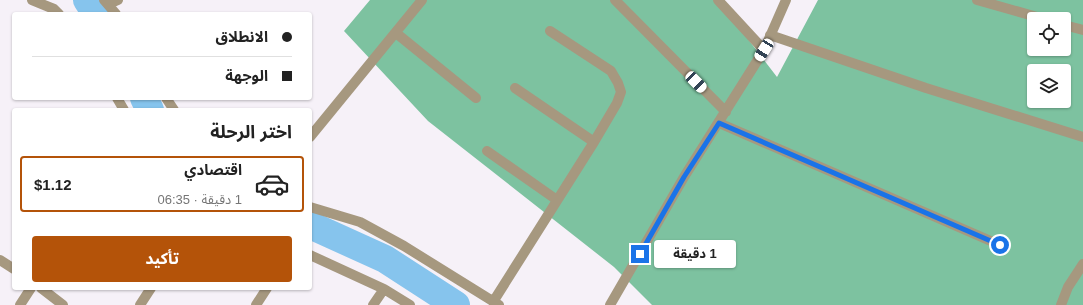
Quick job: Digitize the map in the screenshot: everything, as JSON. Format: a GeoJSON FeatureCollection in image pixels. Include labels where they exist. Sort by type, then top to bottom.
{"type":"FeatureCollection","features":[{"type":"Feature","properties":{"kind":"street"},"geometry":{"type":"LineString","coordinates":[[32,0],[54,9],[57,12]]}},
{"type":"Feature","properties":{"kind":"street"},"geometry":{"type":"LineString","coordinates":[[114,12],[107,2],[118,0]]}},
{"type":"Feature","properties":{"kind":"street"},"geometry":{"type":"LineString","coordinates":[[312,135],[422,0]]}},
{"type":"Feature","properties":{"kind":"street"},"geometry":{"type":"LineString","coordinates":[[615,0],[726,112]]}},
{"type":"Feature","properties":{"kind":"street"},"geometry":{"type":"LineString","coordinates":[[718,0],[764,50]]}},
{"type":"Feature","properties":{"kind":"street"},"geometry":{"type":"LineString","coordinates":[[610,305],[684,177],[764,50],[786,0]]}},
{"type":"Feature","properties":{"kind":"street"},"geometry":{"type":"LineString","coordinates":[[977,0],[1027,14]]}},
{"type":"Feature","properties":{"kind":"street"},"geometry":{"type":"LineString","coordinates":[[1071,27],[1083,30]]}},
{"type":"Feature","properties":{"kind":"street"},"geometry":{"type":"LineString","coordinates":[[312,208],[360,222],[404,246],[496,303],[557,200],[594,142],[617,103],[621,92],[611,71],[550,31]]}},
{"type":"Feature","properties":{"kind":"street"},"geometry":{"type":"LineString","coordinates":[[396,33],[476,98]]}},
{"type":"Feature","properties":{"kind":"street"},"geometry":{"type":"LineString","coordinates":[[770,35],[926,88],[1083,137]]}},
{"type":"Feature","properties":{"kind":"street"},"geometry":{"type":"LineString","coordinates":[[515,88],[594,142]]}},
{"type":"Feature","properties":{"kind":"street"},"geometry":{"type":"LineString","coordinates":[[719,123],[1000,245]]}},
{"type":"Feature","properties":{"kind":"street"},"geometry":{"type":"LineString","coordinates":[[487,151],[557,200]]}},
{"type":"Feature","properties":{"kind":"street"},"geometry":{"type":"LineString","coordinates":[[312,256],[384,289],[410,305]]}},
{"type":"Feature","properties":{"kind":"street"},"geometry":{"type":"LineString","coordinates":[[0,260],[12,268]]}},
{"type":"Feature","properties":{"kind":"street"},"geometry":{"type":"LineString","coordinates":[[1062,305],[1068,287],[1083,264]]}},
{"type":"Feature","properties":{"kind":"street"},"geometry":{"type":"LineString","coordinates":[[373,305],[384,289]]}},
{"type":"Feature","properties":{"kind":"street"},"geometry":{"type":"LineString","coordinates":[[20,305],[30,290]]}},
{"type":"Feature","properties":{"kind":"street"},"geometry":{"type":"LineString","coordinates":[[43,290],[63,305]]}},
{"type":"Feature","properties":{"kind":"street"},"geometry":{"type":"LineString","coordinates":[[140,305],[150,290]]}},
{"type":"Feature","properties":{"kind":"street"},"geometry":{"type":"LineString","coordinates":[[256,305],[266,290]]}},
{"type":"Feature","properties":{"kind":"green space"},"geometry":{"type":"Polygon","coordinates":[[[370,0],[718,0],[777,77],[818,0],[1083,0],[1083,305],[652,305],[614,267],[428,121],[344,31],[370,0]]]}},
{"type":"Feature","properties":{"kind":"waterway"},"geometry":{"type":"LineString","coordinates":[[87,0],[95,12]]}},
{"type":"Feature","properties":{"kind":"waterway"},"geometry":{"type":"LineString","coordinates":[[145,100],[149,108]]}},
{"type":"Feature","properties":{"kind":"waterway"},"geometry":{"type":"LineString","coordinates":[[312,226],[385,259],[456,305]]}},
{"type":"Feature","properties":{"kind":"route"},"geometry":{"type":"LineString","coordinates":[[640,254],[684,177],[719,123],[904,202],[1000,245]]}}]}
